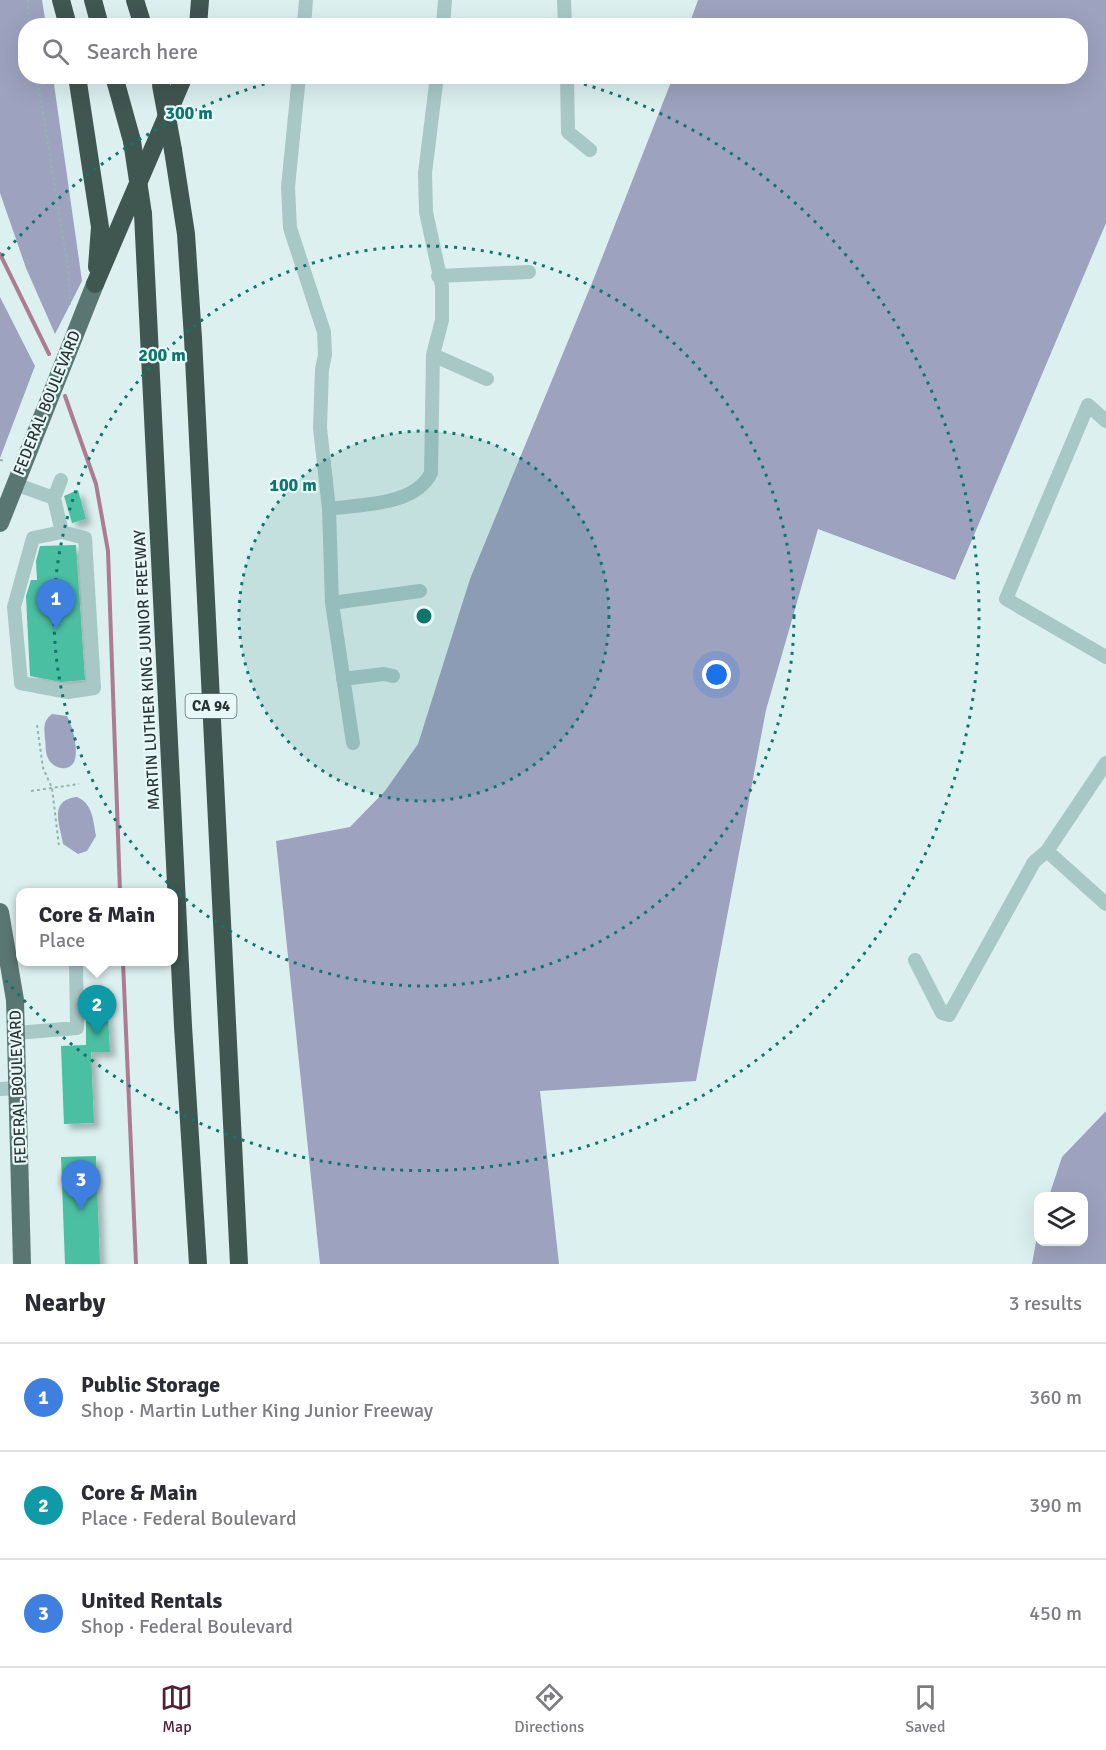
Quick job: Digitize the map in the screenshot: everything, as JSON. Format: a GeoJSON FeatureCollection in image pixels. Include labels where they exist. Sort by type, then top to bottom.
{"type":"FeatureCollection","features":[{"type":"Feature","properties":{"kind":"highway"},"geometry":{"type":"LineString","coordinates":[[61,0],[66,18]]}},
{"type":"Feature","properties":{"kind":"highway"},"geometry":{"type":"LineString","coordinates":[[93,0],[98,18]]}},
{"type":"Feature","properties":{"kind":"highway"},"geometry":{"type":"LineString","coordinates":[[135,0],[141,18]]}},
{"type":"Feature","properties":{"kind":"highway"},"geometry":{"type":"LineString","coordinates":[[199,18],[200,0]]}},
{"type":"Feature","properties":{"kind":"highway"},"geometry":{"type":"LineString","coordinates":[[78,84],[100,227],[95,284]]}},
{"type":"Feature","properties":{"kind":"highway","name":"MARTIN LUTHER KING JUNIOR FREEWAY"},"geometry":{"type":"LineString","coordinates":[[116,84],[132,141],[143,214],[176,888]]}},
{"type":"Feature","properties":{"kind":"highway","name":"CA 94"},"geometry":{"type":"LineString","coordinates":[[161,84],[186,234],[193,338],[239,1264]]}},
{"type":"Feature","properties":{"kind":"highway"},"geometry":{"type":"LineString","coordinates":[[95,284],[181,84]]}},
{"type":"Feature","properties":{"kind":"highway","name":"MARTIN LUTHER KING JUNIOR FREEWAY"},"geometry":{"type":"LineString","coordinates":[[178,924],[198,1264]]}},
{"type":"Feature","properties":{"kind":"main road","name":"FEDERAL BOULEVARD"},"geometry":{"type":"LineString","coordinates":[[0,523],[95,284]]}},
{"type":"Feature","properties":{"kind":"main road","name":"FEDERAL BOULEVARD"},"geometry":{"type":"LineString","coordinates":[[0,912],[4,956],[15,1000],[16,1033],[9,1088],[22,1264]]}},
{"type":"Feature","properties":{"kind":"street"},"geometry":{"type":"LineString","coordinates":[[305,18],[306,0]]}},
{"type":"Feature","properties":{"kind":"street"},"geometry":{"type":"LineString","coordinates":[[444,18],[445,0]]}},
{"type":"Feature","properties":{"kind":"street"},"geometry":{"type":"LineString","coordinates":[[564,0],[565,18]]}},
{"type":"Feature","properties":{"kind":"street"},"geometry":{"type":"LineString","coordinates":[[298,84],[288,187],[290,228],[324,332],[325,355],[322,369],[320,428],[329,509],[332,603],[353,743]]}},
{"type":"Feature","properties":{"kind":"street"},"geometry":{"type":"LineString","coordinates":[[329,509],[396,499],[414,491],[428,480],[431,473],[433,355],[442,320],[442,286],[426,212],[424,173],[436,84]]}},
{"type":"Feature","properties":{"kind":"street"},"geometry":{"type":"LineString","coordinates":[[567,84],[568,132],[590,150]]}},
{"type":"Feature","properties":{"kind":"street"},"geometry":{"type":"LineString","coordinates":[[438,276],[529,272]]}},
{"type":"Feature","properties":{"kind":"street"},"geometry":{"type":"LineString","coordinates":[[433,355],[487,379]]}},
{"type":"Feature","properties":{"kind":"street"},"geometry":{"type":"LineString","coordinates":[[1106,421],[1088,405],[1006,599],[1106,657]]}},
{"type":"Feature","properties":{"kind":"street"},"geometry":{"type":"LineString","coordinates":[[61,480],[54,498],[62,532]]}},
{"type":"Feature","properties":{"kind":"street"},"geometry":{"type":"LineString","coordinates":[[15,484],[54,498]]}},
{"type":"Feature","properties":{"kind":"street"},"geometry":{"type":"LineString","coordinates":[[62,532],[86,538],[94,688],[68,692],[21,683],[14,607],[33,538],[62,532]]}},
{"type":"Feature","properties":{"kind":"street"},"geometry":{"type":"LineString","coordinates":[[332,603],[420,591]]}},
{"type":"Feature","properties":{"kind":"street"},"geometry":{"type":"LineString","coordinates":[[343,679],[384,674],[393,676]]}},
{"type":"Feature","properties":{"kind":"street"},"geometry":{"type":"LineString","coordinates":[[915,960],[942,1013],[949,1015],[1034,862],[1047,851],[1106,764]]}},
{"type":"Feature","properties":{"kind":"street"},"geometry":{"type":"LineString","coordinates":[[1047,851],[1106,904]]}},
{"type":"Feature","properties":{"kind":"street"},"geometry":{"type":"LineString","coordinates":[[16,1033],[77,1028],[76,966]]}},
{"type":"Feature","properties":{"kind":"path"},"geometry":{"type":"LineString","coordinates":[[28,0],[29,18]]}},
{"type":"Feature","properties":{"kind":"path"},"geometry":{"type":"LineString","coordinates":[[38,84],[69,274],[69,308]]}},
{"type":"Feature","properties":{"kind":"path"},"geometry":{"type":"LineString","coordinates":[[0,460],[5,460]]}},
{"type":"Feature","properties":{"kind":"path"},"geometry":{"type":"LineString","coordinates":[[37,725],[43,768],[51,788],[59,846]]}},
{"type":"Feature","properties":{"kind":"path"},"geometry":{"type":"LineString","coordinates":[[31,791],[79,784]]}},
{"type":"Feature","properties":{"kind":"shaded area"},"geometry":{"type":"Polygon","coordinates":[[[0,0],[42,0],[45,18],[18,18],[18,84],[54,84],[82,281],[55,334],[26,268],[0,193],[0,0]]]}},
{"type":"Feature","properties":{"kind":"shaded area"},"geometry":{"type":"Polygon","coordinates":[[[698,0],[1106,0],[1106,223],[955,580],[818,529],[766,710],[696,1081],[540,1091],[559,1264],[320,1264],[276,841],[350,827],[385,791],[418,744],[470,579],[594,278],[670,84],[1088,84],[1088,18],[692,18],[698,0]]]}},
{"type":"Feature","properties":{"kind":"shaded area"},"geometry":{"type":"Polygon","coordinates":[[[0,297],[35,366],[0,458],[0,297]]]}},
{"type":"Feature","properties":{"kind":"shaded area"},"geometry":{"type":"Polygon","coordinates":[[[52,714],[67,716],[75,739],[74,762],[68,767],[56,767],[47,756],[45,725],[52,714]]]}},
{"type":"Feature","properties":{"kind":"shaded area"},"geometry":{"type":"Polygon","coordinates":[[[77,797],[89,808],[96,836],[87,851],[78,854],[63,844],[58,822],[59,808],[62,803],[77,797]]]}},
{"type":"Feature","properties":{"kind":"shaded area"},"geometry":{"type":"Polygon","coordinates":[[[1106,1111],[1106,1264],[1032,1264],[1035,1246],[1088,1246],[1088,1192],[1050,1192],[1062,1157],[1106,1111]]]}},
{"type":"Feature","properties":{"kind":"building"},"geometry":{"type":"Polygon","coordinates":[[[78,490],[86,519],[72,523],[64,496],[78,490]]]}},
{"type":"Feature","properties":{"kind":"building"},"geometry":{"type":"Polygon","coordinates":[[[76,545],[85,680],[61,682],[30,676],[26,596],[31,580],[37,580],[36,561],[40,546],[76,545]]]}},
{"type":"Feature","properties":{"kind":"building"},"geometry":{"type":"Polygon","coordinates":[[[108,1017],[110,1052],[91,1052],[94,1123],[64,1124],[61,1046],[86,1045],[86,1018],[108,1017]]]}},
{"type":"Feature","properties":{"kind":"building"},"geometry":{"type":"Polygon","coordinates":[[[96,1156],[100,1264],[65,1264],[61,1157],[96,1156]]]}},
{"type":"Feature","properties":{"kind":"waterway"},"geometry":{"type":"LineString","coordinates":[[0,254],[49,354]]}},
{"type":"Feature","properties":{"kind":"waterway"},"geometry":{"type":"LineString","coordinates":[[65,396],[96,484],[108,551],[120,888]]}},
{"type":"Feature","properties":{"kind":"waterway"},"geometry":{"type":"LineString","coordinates":[[123,966],[136,1264]]}},
{"type":"Feature","properties":{"kind":"place","name":"Public Storage"},"geometry":{"type":"Point","coordinates":[56,629]}},
{"type":"Feature","properties":{"kind":"place","name":"Core & Main"},"geometry":{"type":"Point","coordinates":[97,1035]}},
{"type":"Feature","properties":{"kind":"place","name":"United Rentals"},"geometry":{"type":"Point","coordinates":[81,1210]}}]}
